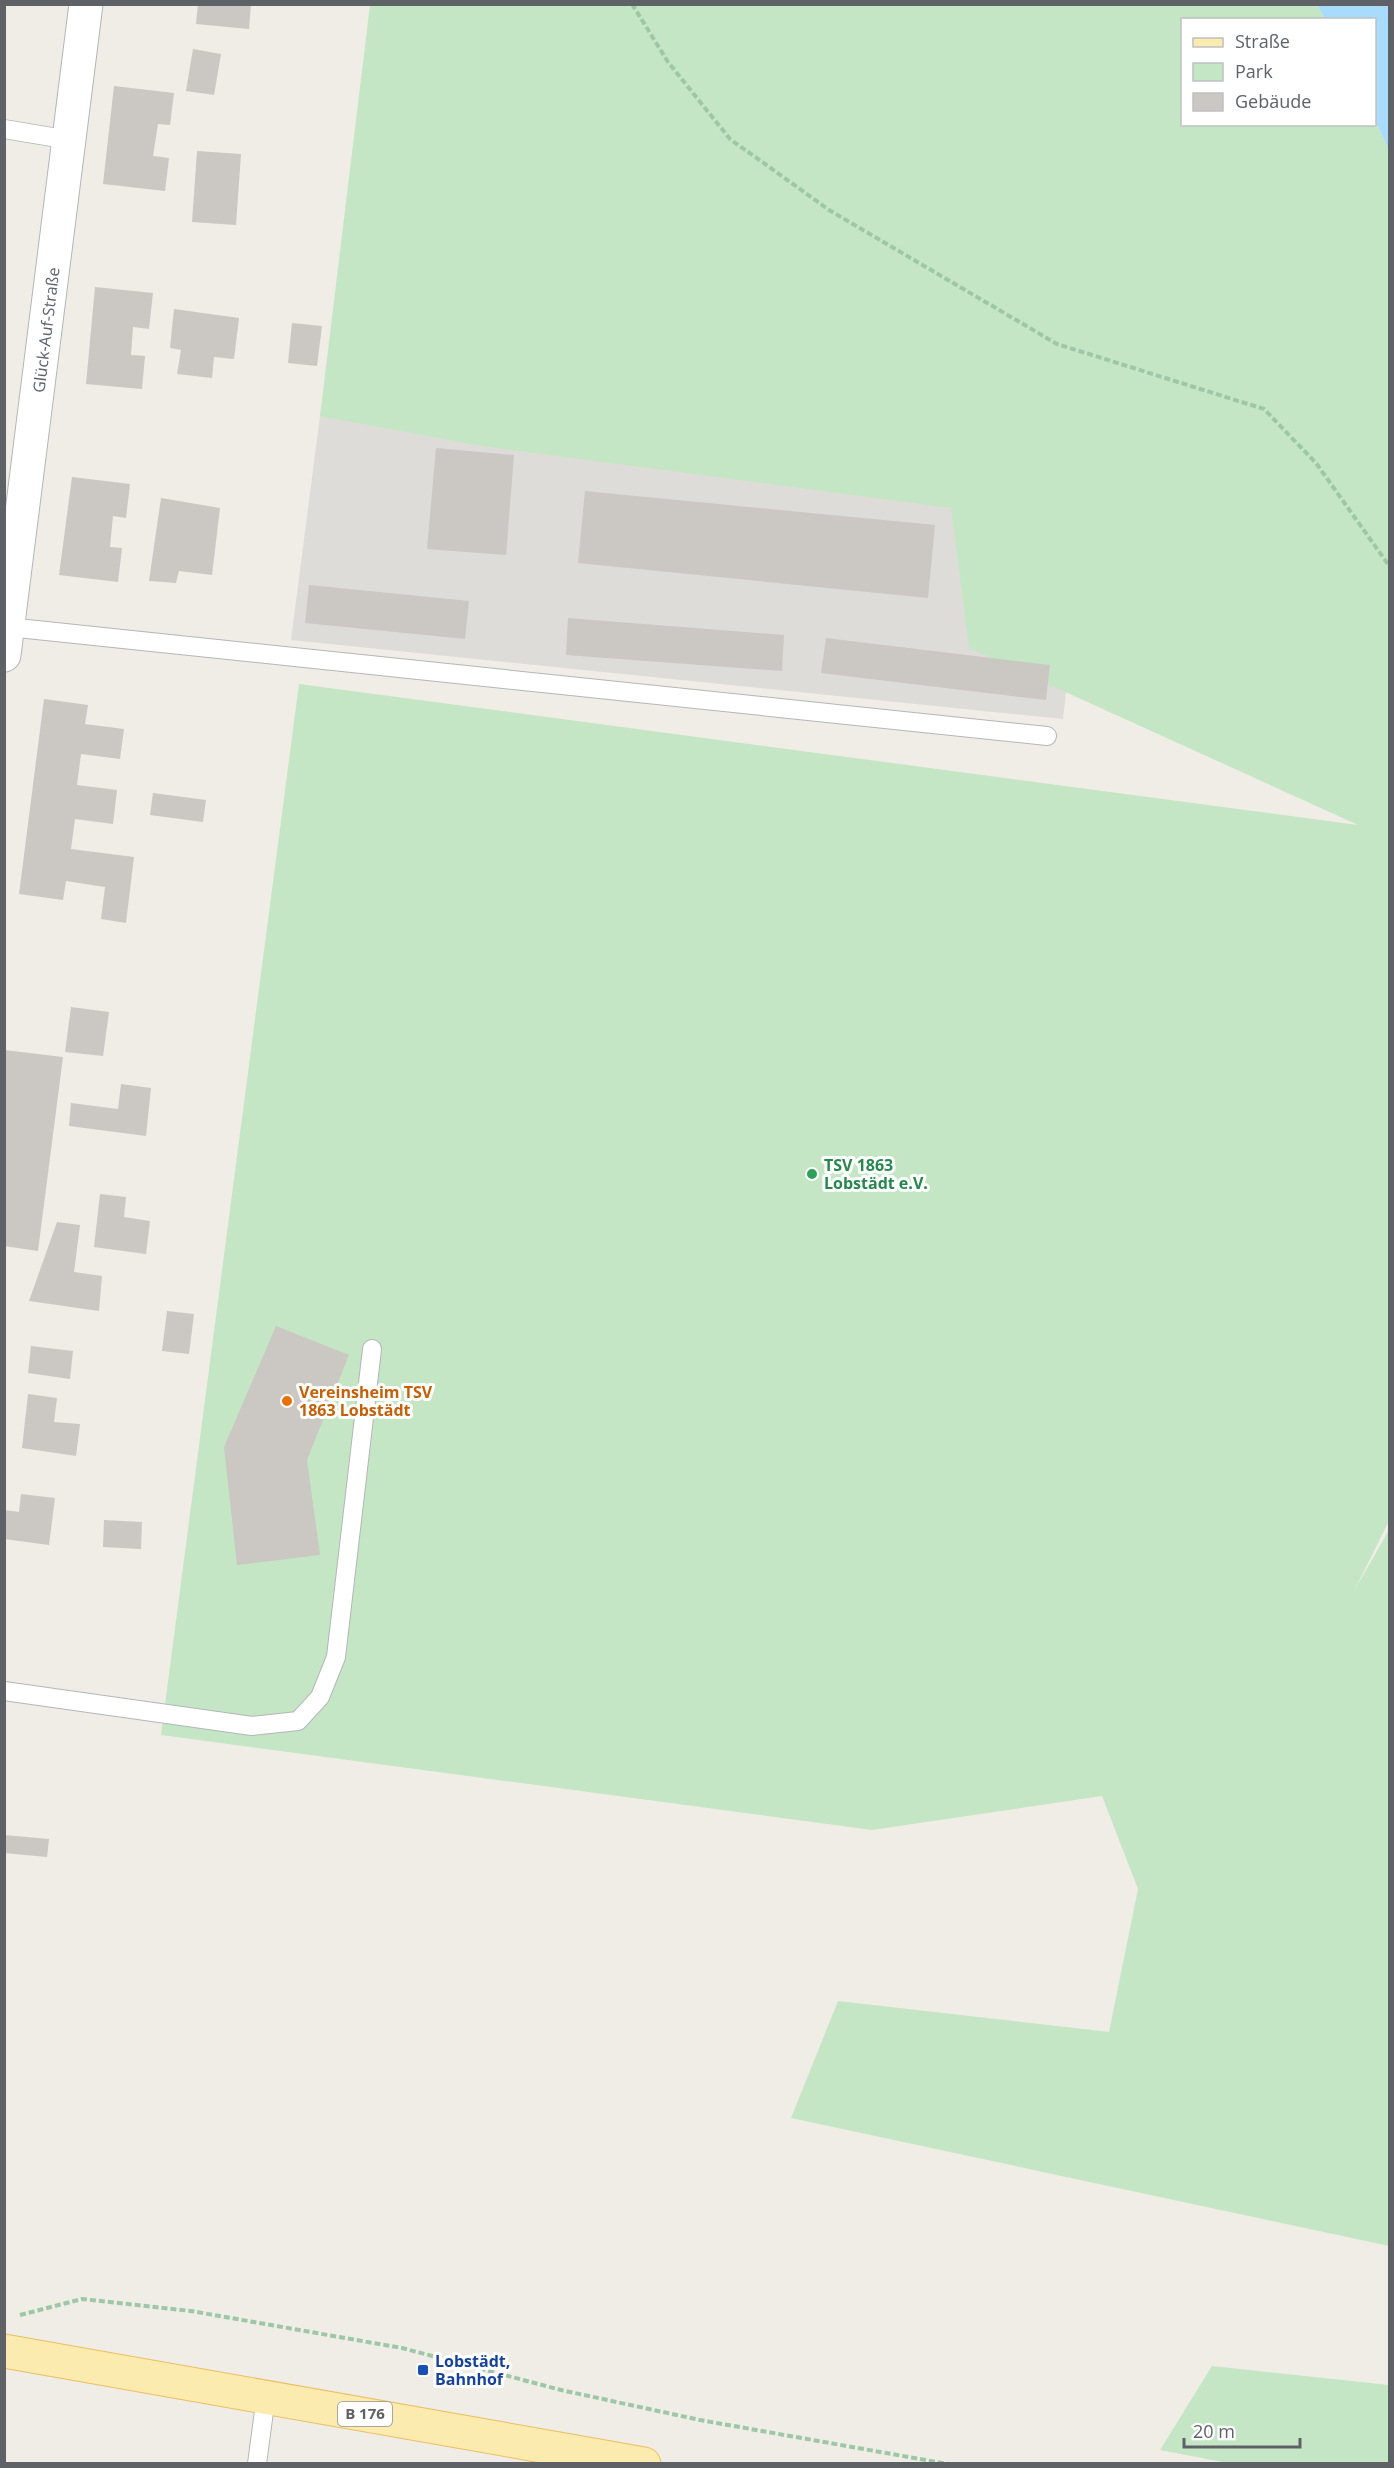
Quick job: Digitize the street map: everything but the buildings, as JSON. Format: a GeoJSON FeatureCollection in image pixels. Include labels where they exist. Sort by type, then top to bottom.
{"type":"FeatureCollection","features":[{"type":"Feature","properties":{"kind":"main road","name":"Glück-Auf-Straße"},"geometry":{"type":"LineString","coordinates":[[6,641],[86,4]]}},
{"type":"Feature","properties":{"kind":"main road","name":"B 176"},"geometry":{"type":"LineString","coordinates":[[4,2351],[644,2463]]}},
{"type":"Feature","properties":{"kind":"lane"},"geometry":{"type":"LineString","coordinates":[[4,129],[70,140]]}},
{"type":"Feature","properties":{"kind":"lane"},"geometry":{"type":"LineString","coordinates":[[6,641],[1047,736]]}},
{"type":"Feature","properties":{"kind":"lane"},"geometry":{"type":"LineString","coordinates":[[4,1691],[252,1726],[298,1721],[320,1697],[336,1658],[372,1349]]}},
{"type":"Feature","properties":{"kind":"lane"},"geometry":{"type":"LineString","coordinates":[[257,2463],[266,2396]]}},
{"type":"Feature","properties":{"kind":"path"},"geometry":{"type":"LineString","coordinates":[[632,4],[668,62],[730,139],[829,210],[1057,344],[1264,409],[1316,463],[1389,567]]}},
{"type":"Feature","properties":{"kind":"path"},"geometry":{"type":"LineString","coordinates":[[12,2314],[20,2315],[82,2299],[203,2313],[402,2348],[561,2390],[700,2420],[948,2463]]}},
{"type":"Feature","properties":{"kind":"shaded area"},"geometry":{"type":"Polygon","coordinates":[[[320,416],[975,490],[1073,631],[1063,719],[291,640],[320,416]]]}},
{"type":"Feature","properties":{"kind":"green space","name":"TSV 1863 Lobstädt e.V."},"geometry":{"type":"Polygon","coordinates":[[[370,5],[1317,5],[1324,18],[1181,18],[1181,126],[1376,126],[1376,122],[1389,150],[1390,1519],[1354,1591],[1389,1530],[1389,2246],[791,2118],[838,2001],[1109,2032],[1138,1889],[1102,1796],[872,1830],[161,1735],[299,684],[1358,825],[969,648],[951,508],[481,446],[320,416],[370,5]]]}},
{"type":"Feature","properties":{"kind":"green space"},"geometry":{"type":"Polygon","coordinates":[[[1212,2366],[1389,2385],[1389,2463],[1228,2463],[1160,2450],[1212,2366]]]}},
{"type":"Feature","properties":{"kind":"water"},"geometry":{"type":"Polygon","coordinates":[[[1317,5],[1389,5],[1389,150],[1376,122],[1376,18],[1324,18],[1317,5]]]}},
{"type":"Feature","properties":{"kind":"place","name":"TSV 1863 Lobstädt e.V."},"geometry":{"type":"Point","coordinates":[812,1174]}},
{"type":"Feature","properties":{"kind":"place","name":"Vereinsheim TSV 1863 Lobstädt"},"geometry":{"type":"Point","coordinates":[287,1401]}},
{"type":"Feature","properties":{"kind":"place","name":"Lobstädt, Bahnhof"},"geometry":{"type":"Point","coordinates":[423,2370]}}]}
